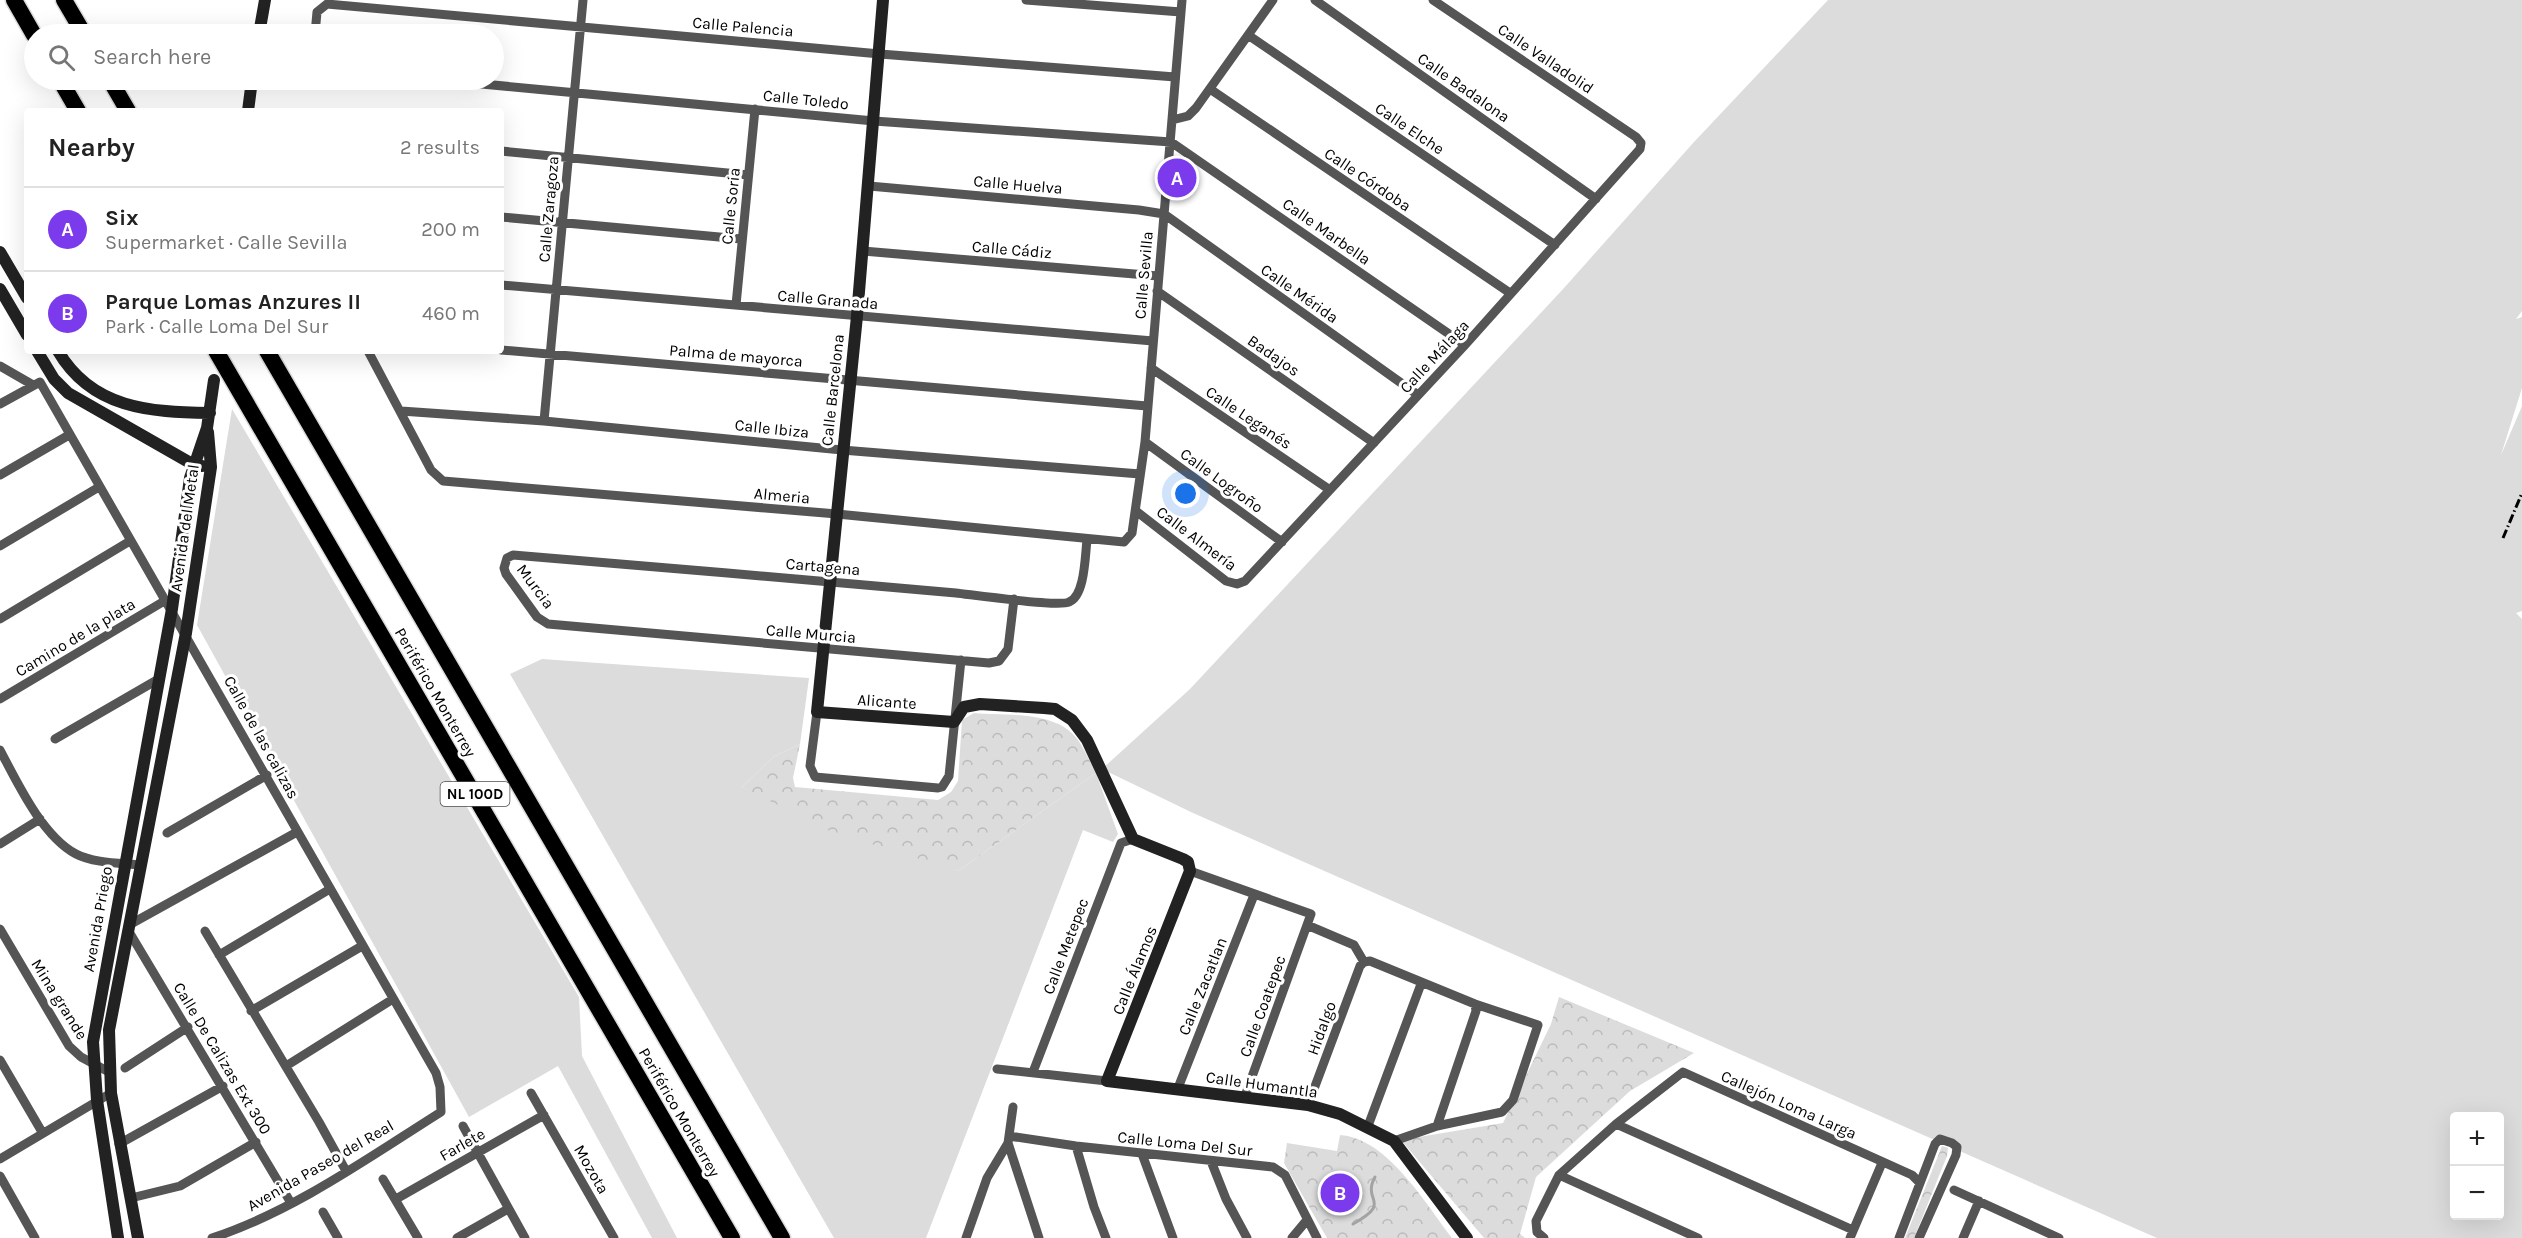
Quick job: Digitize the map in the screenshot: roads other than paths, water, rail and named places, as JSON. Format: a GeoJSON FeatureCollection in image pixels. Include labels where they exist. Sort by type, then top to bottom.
{"type":"FeatureCollection","features":[{"type":"Feature","properties":{"kind":"highway"},"geometry":{"type":"LineString","coordinates":[[14,0],[28,24]]}},
{"type":"Feature","properties":{"kind":"highway"},"geometry":{"type":"LineString","coordinates":[[64,0],[78,24]]}},
{"type":"Feature","properties":{"kind":"highway"},"geometry":{"type":"LineString","coordinates":[[66,90],[76,108]]}},
{"type":"Feature","properties":{"kind":"highway"},"geometry":{"type":"LineString","coordinates":[[116,90],[126,108]]}},
{"type":"Feature","properties":{"kind":"highway","name":"Periférico Monterrey"},"geometry":{"type":"LineString","coordinates":[[218,354],[732,1238]]}},
{"type":"Feature","properties":{"kind":"highway","name":"Periférico Monterrey"},"geometry":{"type":"LineString","coordinates":[[269,354],[782,1238]]}},
{"type":"Feature","properties":{"kind":"street"},"geometry":{"type":"LineString","coordinates":[[261,24],[265,0]]}},
{"type":"Feature","properties":{"kind":"street","name":"Calle Zaragoza"},"geometry":{"type":"LineString","coordinates":[[544,421],[583,0]]}},
{"type":"Feature","properties":{"kind":"street","name":"Calle Barcelona"},"geometry":{"type":"LineString","coordinates":[[883,0],[869,186],[831,582],[810,766],[812,774],[819,778],[933,789],[942,786],[949,776],[954,722]]}},
{"type":"Feature","properties":{"kind":"street"},"geometry":{"type":"LineString","coordinates":[[1026,0],[1181,12]]}},
{"type":"Feature","properties":{"kind":"street","name":"Calle Sevilla"},"geometry":{"type":"LineString","coordinates":[[1118,543],[1130,538],[1145,442],[1182,0]]}},
{"type":"Feature","properties":{"kind":"street"},"geometry":{"type":"LineString","coordinates":[[1172,120],[1188,116],[1273,0]]}},
{"type":"Feature","properties":{"kind":"street","name":"Calle Badalona"},"geometry":{"type":"LineString","coordinates":[[1315,0],[1596,199]]}},
{"type":"Feature","properties":{"kind":"street","name":"Calle Valladolid"},"geometry":{"type":"LineString","coordinates":[[1433,0],[1636,137],[1641,143]]}},
{"type":"Feature","properties":{"kind":"street","name":"Calle Palencia"},"geometry":{"type":"LineString","coordinates":[[316,24],[320,8],[327,4],[880,54],[1175,77]]}},
{"type":"Feature","properties":{"kind":"street","name":"Calle Elche"},"geometry":{"type":"LineString","coordinates":[[1248,35],[1555,245]]}},
{"type":"Feature","properties":{"kind":"street","name":"Calle Toledo"},"geometry":{"type":"LineString","coordinates":[[504,85],[874,121],[1171,142]]}},
{"type":"Feature","properties":{"kind":"street","name":"Calle Córdoba"},"geometry":{"type":"LineString","coordinates":[[1210,89],[1510,293]]}},
{"type":"Feature","properties":{"kind":"street"},"geometry":{"type":"LineString","coordinates":[[248,108],[251,90]]}},
{"type":"Feature","properties":{"kind":"street","name":"Calle Soria"},"geometry":{"type":"LineString","coordinates":[[736,305],[755,109]]}},
{"type":"Feature","properties":{"kind":"street","name":"Calle Marbella"},"geometry":{"type":"LineString","coordinates":[[1171,142],[1466,345]]}},
{"type":"Feature","properties":{"kind":"street","name":"Calle Málaga"},"geometry":{"type":"LineString","coordinates":[[1242,584],[1466,345],[1510,293],[1638,153],[1641,143]]}},
{"type":"Feature","properties":{"kind":"street"},"geometry":{"type":"LineString","coordinates":[[504,151],[748,175]]}},
{"type":"Feature","properties":{"kind":"street","name":"Calle Huelva"},"geometry":{"type":"LineString","coordinates":[[869,186],[1164,214]]}},
{"type":"Feature","properties":{"kind":"street","name":"Calle Mérida"},"geometry":{"type":"LineString","coordinates":[[1164,214],[1418,395]]}},
{"type":"Feature","properties":{"kind":"street"},"geometry":{"type":"LineString","coordinates":[[504,217],[741,239]]}},
{"type":"Feature","properties":{"kind":"street","name":"Calle Cádiz"},"geometry":{"type":"LineString","coordinates":[[863,251],[1158,276]]}},
{"type":"Feature","properties":{"kind":"street"},"geometry":{"type":"LineString","coordinates":[[0,252],[24,293]]}},
{"type":"Feature","properties":{"kind":"street","name":"Calle Granada"},"geometry":{"type":"LineString","coordinates":[[504,285],[1153,341]]}},
{"type":"Feature","properties":{"kind":"street"},"geometry":{"type":"LineString","coordinates":[[0,289],[24,330]]}},
{"type":"Feature","properties":{"kind":"street","name":"Badajos"},"geometry":{"type":"LineString","coordinates":[[1157,291],[1374,443]]}},
{"type":"Feature","properties":{"kind":"street","name":"Palma de mayorca"},"geometry":{"type":"LineString","coordinates":[[504,350],[1147,406]]}},
{"type":"Feature","properties":{"kind":"street"},"geometry":{"type":"LineString","coordinates":[[39,354],[54,379],[68,393],[194,465],[211,467]]}},
{"type":"Feature","properties":{"kind":"street"},"geometry":{"type":"LineString","coordinates":[[60,354],[81,380],[112,400],[133,407],[210,413]]}},
{"type":"Feature","properties":{"kind":"street"},"geometry":{"type":"LineString","coordinates":[[370,354],[401,411]]}},
{"type":"Feature","properties":{"kind":"street"},"geometry":{"type":"LineString","coordinates":[[0,366],[36,383]]}},
{"type":"Feature","properties":{"kind":"street","name":"Calle Leganés"},"geometry":{"type":"LineString","coordinates":[[1151,368],[1330,490]]}},
{"type":"Feature","properties":{"kind":"street","name":"Avenida del Metal"},"geometry":{"type":"LineString","coordinates":[[169,604],[194,465],[207,428],[214,380]]}},
{"type":"Feature","properties":{"kind":"street"},"geometry":{"type":"LineString","coordinates":[[0,404],[36,383]]}},
{"type":"Feature","properties":{"kind":"street","name":"Calle de las calizas"},"geometry":{"type":"LineString","coordinates":[[36,383],[186,633],[436,1073],[440,1087],[441,1112]]}},
{"type":"Feature","properties":{"kind":"street"},"geometry":{"type":"LineString","coordinates":[[125,426],[133,407]]}},
{"type":"Feature","properties":{"kind":"street","name":"Calle Ibiza"},"geometry":{"type":"LineString","coordinates":[[401,411],[544,421],[842,450],[1140,474]]}},
{"type":"Feature","properties":{"kind":"street","name":"Almeria"},"geometry":{"type":"LineString","coordinates":[[401,411],[431,470],[443,481],[837,514],[1118,543]]}},
{"type":"Feature","properties":{"kind":"street","name":"Avenida del Metal"},"geometry":{"type":"LineString","coordinates":[[186,633],[211,467],[207,428]]}},
{"type":"Feature","properties":{"kind":"street"},"geometry":{"type":"LineString","coordinates":[[0,475],[69,435]]}},
{"type":"Feature","properties":{"kind":"street","name":"Calle Logroño"},"geometry":{"type":"LineString","coordinates":[[1145,442],[1282,542]]}},
{"type":"Feature","properties":{"kind":"street"},"geometry":{"type":"LineString","coordinates":[[0,546],[99,487]]}},
{"type":"Feature","properties":{"kind":"street","name":"Calle Almería"},"geometry":{"type":"LineString","coordinates":[[1136,511],[1226,581],[1242,584]]}},
{"type":"Feature","properties":{"kind":"street","name":"Cartagena"},"geometry":{"type":"LineString","coordinates":[[507,558],[513,555],[1063,604],[1074,599],[1080,590],[1088,540]]}},
{"type":"Feature","properties":{"kind":"street"},"geometry":{"type":"LineString","coordinates":[[0,619],[130,541]]}},
{"type":"Feature","properties":{"kind":"street","name":"Murcia"},"geometry":{"type":"LineString","coordinates":[[507,558],[504,568],[506,574],[537,617],[555,625]]}},
{"type":"Feature","properties":{"kind":"street","name":"Calle Murcia"},"geometry":{"type":"LineString","coordinates":[[555,625],[994,662],[1004,656],[1008,650],[1014,598]]}},
{"type":"Feature","properties":{"kind":"street","name":"Avenida Priego"},"geometry":{"type":"LineString","coordinates":[[118,1238],[97,1101],[93,1064],[95,1026],[169,604]]}},
{"type":"Feature","properties":{"kind":"street","name":"Camino de la plata"},"geometry":{"type":"LineString","coordinates":[[0,699],[169,604]]}},
{"type":"Feature","properties":{"kind":"street","name":"Avenida Priego"},"geometry":{"type":"LineString","coordinates":[[138,1238],[111,1093],[109,1030],[186,633]]}},
{"type":"Feature","properties":{"kind":"street"},"geometry":{"type":"LineString","coordinates":[[954,722],[961,660]]}},
{"type":"Feature","properties":{"kind":"street"},"geometry":{"type":"LineString","coordinates":[[55,739],[157,680]]}},
{"type":"Feature","properties":{"kind":"street"},"geometry":{"type":"LineString","coordinates":[[954,722],[964,707],[972,705],[1055,709],[1076,724],[1087,740],[1133,839],[1188,861],[1190,871],[1311,914],[1307,925],[1354,945],[1364,962],[1370,961],[1421,984],[1538,1025],[1508,1107],[1495,1115],[1437,1126],[1394,1141]]}},
{"type":"Feature","properties":{"kind":"street","name":"Alicante"},"geometry":{"type":"LineString","coordinates":[[817,712],[954,722]]}},
{"type":"Feature","properties":{"kind":"street"},"geometry":{"type":"LineString","coordinates":[[0,750],[4,768],[40,819],[76,854],[88,858],[140,865]]}},
{"type":"Feature","properties":{"kind":"street"},"geometry":{"type":"LineString","coordinates":[[167,833],[267,775]]}},
{"type":"Feature","properties":{"kind":"street"},"geometry":{"type":"LineString","coordinates":[[0,844],[40,819]]}},
{"type":"Feature","properties":{"kind":"street"},"geometry":{"type":"LineString","coordinates":[[128,927],[297,832]]}},
{"type":"Feature","properties":{"kind":"street","name":"Calle Metepec"},"geometry":{"type":"LineString","coordinates":[[1034,1072],[1121,843],[1133,839]]}},
{"type":"Feature","properties":{"kind":"street","name":"Calle Álamos"},"geometry":{"type":"LineString","coordinates":[[1107,1081],[1190,871]]}},
{"type":"Feature","properties":{"kind":"street"},"geometry":{"type":"LineString","coordinates":[[219,955],[330,889]]}},
{"type":"Feature","properties":{"kind":"street","name":"Calle Zacatlan"},"geometry":{"type":"LineString","coordinates":[[1178,1088],[1254,895]]}},
{"type":"Feature","properties":{"kind":"street","name":"Calle Coatepec"},"geometry":{"type":"LineString","coordinates":[[1245,1096],[1307,925]]}},
{"type":"Feature","properties":{"kind":"street","name":"Calle De Calizas Ext 300"},"geometry":{"type":"LineString","coordinates":[[128,927],[291,1203]]}},
{"type":"Feature","properties":{"kind":"street","name":"Mina grande"},"geometry":{"type":"LineString","coordinates":[[0,929],[63,1036],[75,1052],[109,1072]]}},
{"type":"Feature","properties":{"kind":"street"},"geometry":{"type":"LineString","coordinates":[[205,931],[346,1171]]}},
{"type":"Feature","properties":{"kind":"street"},"geometry":{"type":"LineString","coordinates":[[251,1011],[362,946]]}},
{"type":"Feature","properties":{"kind":"street","name":"Hidalgo"},"geometry":{"type":"LineString","coordinates":[[1308,1105],[1359,966],[1364,962]]}},
{"type":"Feature","properties":{"kind":"street"},"geometry":{"type":"LineString","coordinates":[[1368,1126],[1421,984]]}},
{"type":"Feature","properties":{"kind":"street"},"geometry":{"type":"LineString","coordinates":[[286,1066],[393,999]]}},
{"type":"Feature","properties":{"kind":"street"},"geometry":{"type":"LineString","coordinates":[[1437,1126],[1476,1011],[1475,1004]]}},
{"type":"Feature","properties":{"kind":"street"},"geometry":{"type":"LineString","coordinates":[[125,1068],[188,1027]]}},
{"type":"Feature","properties":{"kind":"street"},"geometry":{"type":"LineString","coordinates":[[0,1060],[42,1132]]}},
{"type":"Feature","properties":{"kind":"street","name":"Calle Humantla"},"geometry":{"type":"LineString","coordinates":[[997,1069],[1245,1096],[1308,1105],[1340,1114],[1394,1141],[1467,1238]]}},
{"type":"Feature","properties":{"kind":"street","name":"Callejón Loma Larga"},"geometry":{"type":"LineString","coordinates":[[1616,1124],[1683,1072],[1912,1175],[1919,1182]]}},
{"type":"Feature","properties":{"kind":"street"},"geometry":{"type":"LineString","coordinates":[[119,1144],[223,1086]]}},
{"type":"Feature","properties":{"kind":"street"},"geometry":{"type":"LineString","coordinates":[[0,1159],[111,1093]]}},
{"type":"Feature","properties":{"kind":"street","name":"Mozota"},"geometry":{"type":"LineString","coordinates":[[531,1093],[614,1238]]}},
{"type":"Feature","properties":{"kind":"street"},"geometry":{"type":"LineString","coordinates":[[966,1238],[987,1178],[1009,1139],[1013,1107]]}},
{"type":"Feature","properties":{"kind":"street","name":"Avenida Paseo del Real"},"geometry":{"type":"LineString","coordinates":[[212,1238],[237,1230],[291,1203],[441,1112]]}},
{"type":"Feature","properties":{"kind":"street","name":"Farlete"},"geometry":{"type":"LineString","coordinates":[[396,1199],[544,1115]]}},
{"type":"Feature","properties":{"kind":"street"},"geometry":{"type":"LineString","coordinates":[[1542,1237],[1536,1232],[1536,1221],[1559,1175],[1616,1124],[1852,1234],[1882,1163]]}},
{"type":"Feature","properties":{"kind":"street"},"geometry":{"type":"LineString","coordinates":[[463,1126],[525,1238]]}},
{"type":"Feature","properties":{"kind":"street"},"geometry":{"type":"LineString","coordinates":[[1009,1139],[1039,1238]]}},
{"type":"Feature","properties":{"kind":"street","name":"Calle Loma Del Sur"},"geometry":{"type":"LineString","coordinates":[[1009,1139],[1278,1169],[1285,1175],[1317,1238]]}},
{"type":"Feature","properties":{"kind":"street"},"geometry":{"type":"LineString","coordinates":[[1899,1238],[1916,1198],[1919,1182],[1935,1144],[1940,1139],[1957,1147],[1955,1159],[1919,1238]]}},
{"type":"Feature","properties":{"kind":"street"},"geometry":{"type":"LineString","coordinates":[[131,1198],[180,1186],[256,1142]]}},
{"type":"Feature","properties":{"kind":"street"},"geometry":{"type":"LineString","coordinates":[[1076,1146],[1106,1238]]}},
{"type":"Feature","properties":{"kind":"street"},"geometry":{"type":"LineString","coordinates":[[1142,1154],[1173,1238]]}},
{"type":"Feature","properties":{"kind":"street"},"geometry":{"type":"LineString","coordinates":[[1211,1161],[1226,1199],[1247,1238]]}},
{"type":"Feature","properties":{"kind":"street"},"geometry":{"type":"LineString","coordinates":[[1559,1175],[1698,1238]]}},
{"type":"Feature","properties":{"kind":"street"},"geometry":{"type":"LineString","coordinates":[[0,1176],[35,1238]]}},
{"type":"Feature","properties":{"kind":"street"},"geometry":{"type":"LineString","coordinates":[[383,1179],[418,1238]]}},
{"type":"Feature","properties":{"kind":"street"},"geometry":{"type":"LineString","coordinates":[[1954,1190],[2059,1238]]}},
{"type":"Feature","properties":{"kind":"street"},"geometry":{"type":"LineString","coordinates":[[1963,1238],[1979,1202]]}},
{"type":"Feature","properties":{"kind":"street"},"geometry":{"type":"LineString","coordinates":[[457,1238],[508,1209]]}},
{"type":"Feature","properties":{"kind":"street"},"geometry":{"type":"LineString","coordinates":[[323,1212],[334,1236]]}},
{"type":"Feature","properties":{"kind":"street"},"geometry":{"type":"LineString","coordinates":[[1292,1238],[1307,1220]]}},
{"type":"Feature","properties":{"kind":"street"},"geometry":{"type":"LineString","coordinates":[[2032,1238],[2036,1228]]}},
{"type":"Feature","properties":{"kind":"waterway"},"geometry":{"type":"LineString","coordinates":[[1353,1224],[1374,1206],[1371,1192],[1375,1177]]}},
{"type":"Feature","properties":{"kind":"railway"},"geometry":{"type":"LineString","coordinates":[[2503,538],[2522,493]]}},
{"type":"Feature","properties":{"kind":"place","name":"Six"},"geometry":{"type":"Point","coordinates":[1177,178]}},
{"type":"Feature","properties":{"kind":"place","name":"Parque Lomas Anzures II"},"geometry":{"type":"Point","coordinates":[1340,1193]}}]}
